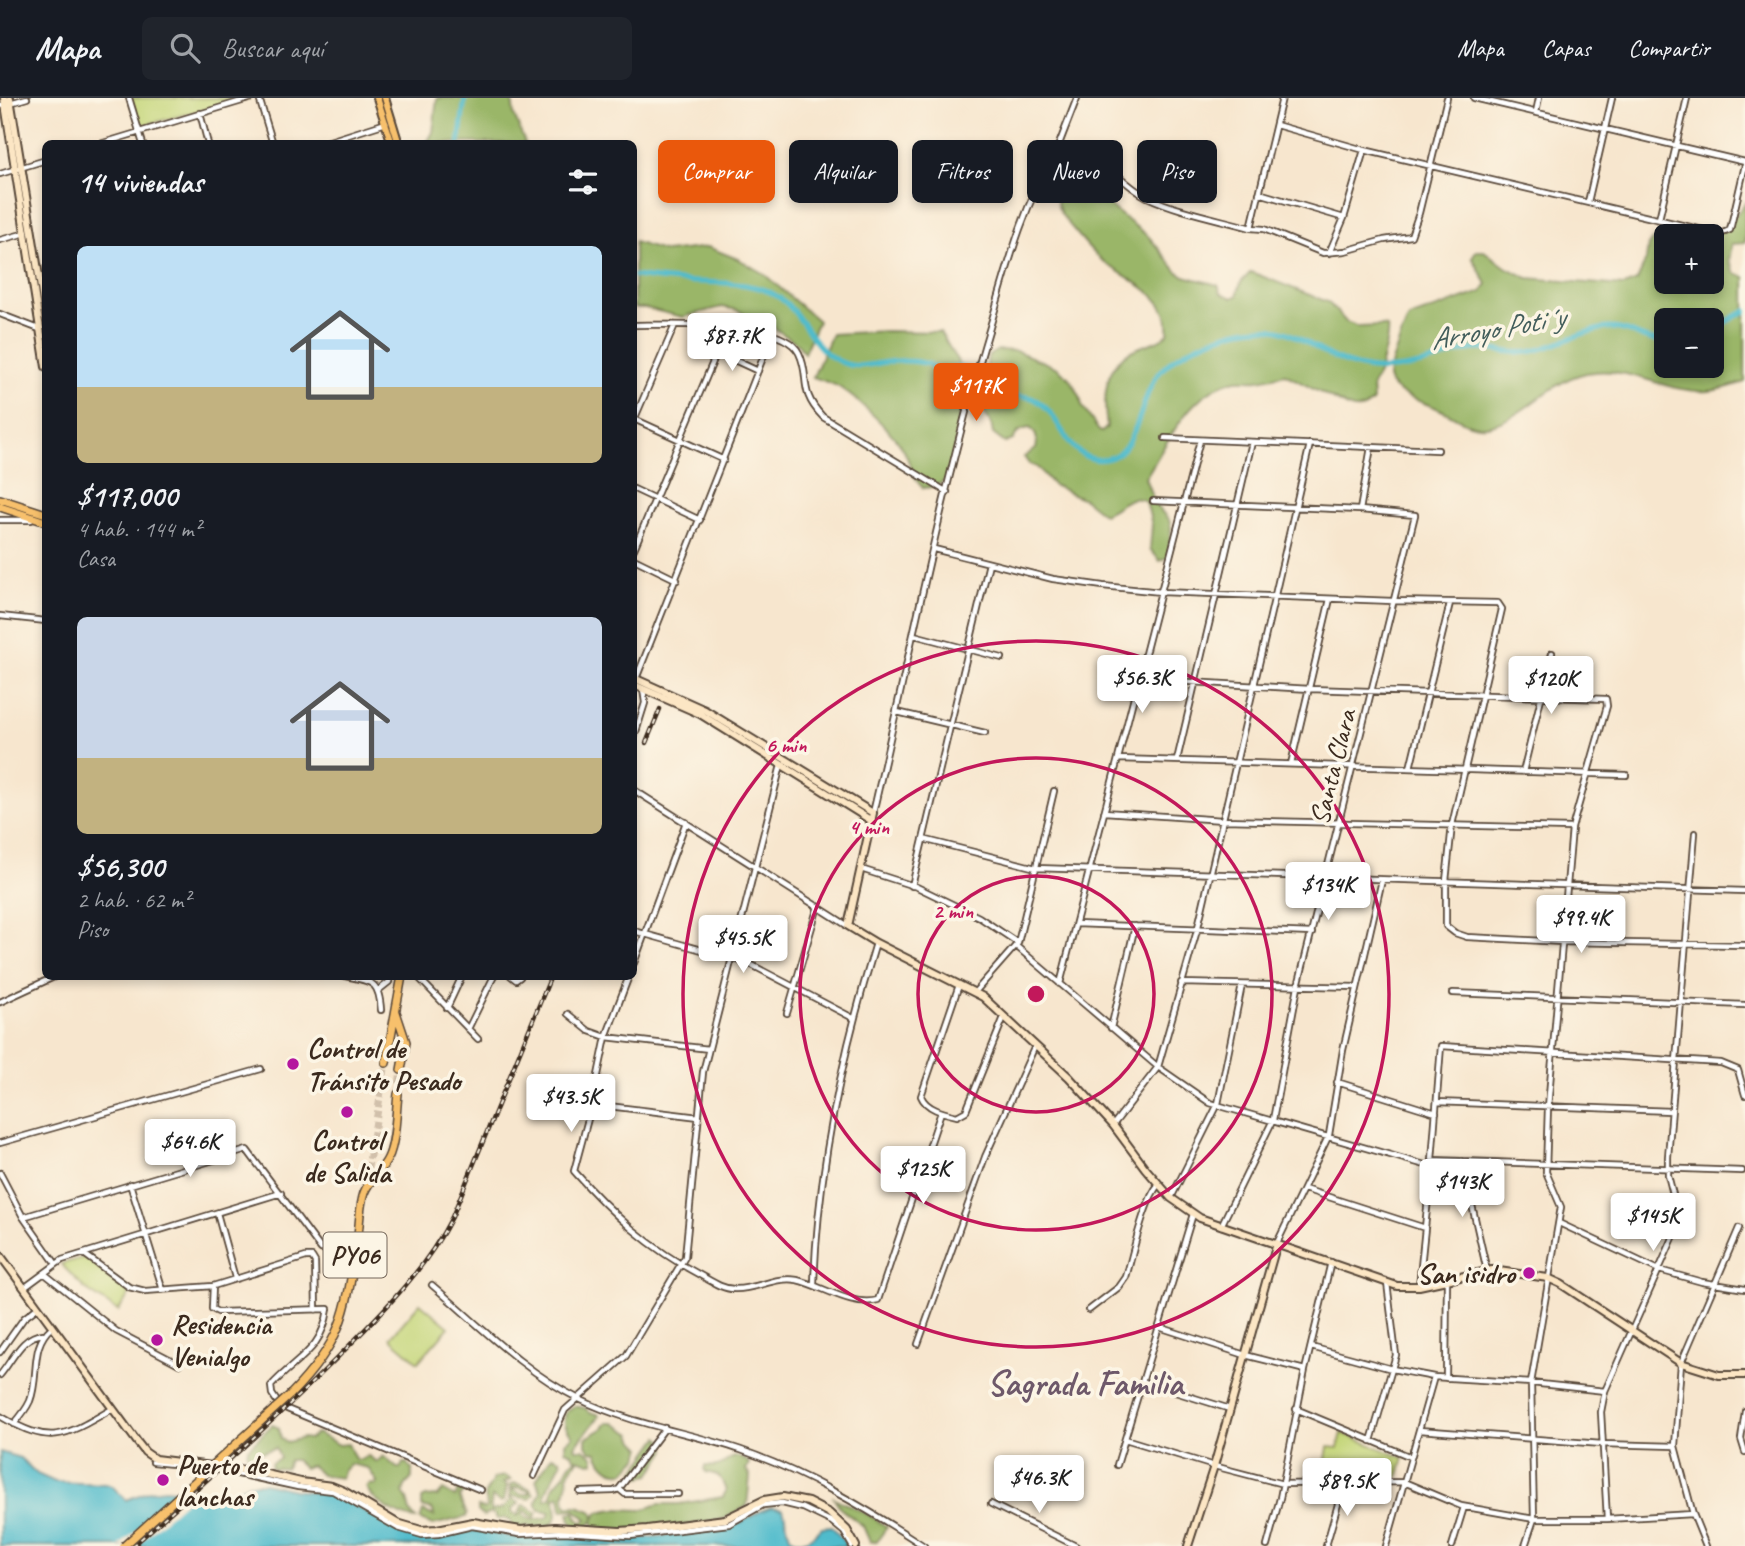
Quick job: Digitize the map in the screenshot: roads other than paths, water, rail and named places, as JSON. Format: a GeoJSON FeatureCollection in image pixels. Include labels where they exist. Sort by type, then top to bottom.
{"type":"FeatureCollection","features":[{"type":"Feature","properties":{"kind":"highway"},"geometry":{"type":"LineString","coordinates":[[0,499],[42,520]]}},
{"type":"Feature","properties":{"kind":"highway"},"geometry":{"type":"LineString","coordinates":[[0,507],[36,515],[42,513]]}},
{"type":"Feature","properties":{"kind":"highway"},"geometry":{"type":"LineString","coordinates":[[386,1063],[401,980]]}},
{"type":"Feature","properties":{"kind":"highway"},"geometry":{"type":"LineString","coordinates":[[395,1011],[406,1042],[401,1070]]}},
{"type":"Feature","properties":{"kind":"highway","name":"PY06"},"geometry":{"type":"LineString","coordinates":[[124,1546],[290,1395],[318,1366],[341,1326],[364,1193],[372,1176],[390,1153],[398,1094]]}},
{"type":"Feature","properties":{"kind":"main road"},"geometry":{"type":"LineString","coordinates":[[377,98],[398,140]]}},
{"type":"Feature","properties":{"kind":"main road"},"geometry":{"type":"LineString","coordinates":[[385,98],[391,140]]}},
{"type":"Feature","properties":{"kind":"main road"},"geometry":{"type":"LineString","coordinates":[[5,102],[19,168],[42,345]]}},
{"type":"Feature","properties":{"kind":"main road"},"geometry":{"type":"LineString","coordinates":[[28,233],[42,300]]}},
{"type":"Feature","properties":{"kind":"main road"},"geometry":{"type":"LineString","coordinates":[[637,684],[714,715],[872,817]]}},
{"type":"Feature","properties":{"kind":"main road"},"geometry":{"type":"LineString","coordinates":[[637,685],[700,714],[781,765],[872,817]]}},
{"type":"Feature","properties":{"kind":"main road"},"geometry":{"type":"LineString","coordinates":[[872,817],[848,926],[876,943],[975,992],[1069,1077],[1113,1125],[1171,1198],[1193,1214],[1221,1226],[1404,1287],[1487,1271],[1509,1271],[1548,1278],[1561,1283],[1681,1363],[1719,1375],[1745,1376]]}},
{"type":"Feature","properties":{"kind":"main road"},"geometry":{"type":"LineString","coordinates":[[1189,1546],[1277,1243]]}},
{"type":"Feature","properties":{"kind":"main road"},"geometry":{"type":"LineString","coordinates":[[0,1255],[112,1409],[154,1460],[253,1471],[332,1486],[344,1490],[397,1523],[421,1530],[437,1530],[472,1522],[522,1530],[555,1527],[647,1530],[725,1519],[764,1500],[783,1497],[808,1502],[829,1513],[847,1530],[854,1546]]}},
{"type":"Feature","properties":{"kind":"street"},"geometry":{"type":"LineString","coordinates":[[5,102],[27,98]]}},
{"type":"Feature","properties":{"kind":"street"},"geometry":{"type":"LineString","coordinates":[[129,98],[142,140]]}},
{"type":"Feature","properties":{"kind":"street"},"geometry":{"type":"LineString","coordinates":[[113,140],[252,98]]}},
{"type":"Feature","properties":{"kind":"street"},"geometry":{"type":"LineString","coordinates":[[259,98],[272,140]]}},
{"type":"Feature","properties":{"kind":"street"},"geometry":{"type":"LineString","coordinates":[[1060,140],[1077,98]]}},
{"type":"Feature","properties":{"kind":"street"},"geometry":{"type":"LineString","coordinates":[[1251,228],[1282,98]]}},
{"type":"Feature","properties":{"kind":"street"},"geometry":{"type":"LineString","coordinates":[[1123,181],[1148,197],[1168,205],[1251,228],[1264,229],[1324,253],[1411,236],[1447,98]]}},
{"type":"Feature","properties":{"kind":"street"},"geometry":{"type":"LineString","coordinates":[[1276,125],[1364,150],[1720,234],[1730,230],[1745,163],[1676,144],[1474,98]]}},
{"type":"Feature","properties":{"kind":"street"},"geometry":{"type":"LineString","coordinates":[[1536,112],[1539,98]]}},
{"type":"Feature","properties":{"kind":"street"},"geometry":{"type":"LineString","coordinates":[[1587,202],[1612,98]]}},
{"type":"Feature","properties":{"kind":"street"},"geometry":{"type":"LineString","coordinates":[[1659,219],[1687,98]]}},
{"type":"Feature","properties":{"kind":"street"},"geometry":{"type":"LineString","coordinates":[[200,113],[207,140]]}},
{"type":"Feature","properties":{"kind":"street"},"geometry":{"type":"LineString","coordinates":[[333,140],[389,122]]}},
{"type":"Feature","properties":{"kind":"street"},"geometry":{"type":"LineString","coordinates":[[1329,253],[1344,218],[1364,150]]}},
{"type":"Feature","properties":{"kind":"street"},"geometry":{"type":"LineString","coordinates":[[0,174],[42,161]]}},
{"type":"Feature","properties":{"kind":"street"},"geometry":{"type":"LineString","coordinates":[[1259,193],[1344,218]]}},
{"type":"Feature","properties":{"kind":"street"},"geometry":{"type":"LineString","coordinates":[[872,817],[974,380],[1016,240],[1032,203]]}},
{"type":"Feature","properties":{"kind":"street"},"geometry":{"type":"LineString","coordinates":[[0,240],[28,233]]}},
{"type":"Feature","properties":{"kind":"street"},"geometry":{"type":"LineString","coordinates":[[0,314],[39,329]]}},
{"type":"Feature","properties":{"kind":"street"},"geometry":{"type":"LineString","coordinates":[[637,325],[728,326],[756,330],[792,343],[800,354],[809,400],[823,417],[947,492]]}},
{"type":"Feature","properties":{"kind":"street"},"geometry":{"type":"LineString","coordinates":[[637,413],[675,325]]}},
{"type":"Feature","properties":{"kind":"street"},"geometry":{"type":"LineString","coordinates":[[637,541],[728,326]]}},
{"type":"Feature","properties":{"kind":"street"},"geometry":{"type":"LineString","coordinates":[[637,676],[772,335]]}},
{"type":"Feature","properties":{"kind":"street"},"geometry":{"type":"LineString","coordinates":[[717,352],[758,371]]}},
{"type":"Feature","properties":{"kind":"street"},"geometry":{"type":"LineString","coordinates":[[637,421],[724,460]]}},
{"type":"Feature","properties":{"kind":"street"},"geometry":{"type":"LineString","coordinates":[[1165,438],[1438,450]]}},
{"type":"Feature","properties":{"kind":"street"},"geometry":{"type":"LineString","coordinates":[[1060,984],[1200,440]]}},
{"type":"Feature","properties":{"kind":"street"},"geometry":{"type":"LineString","coordinates":[[1177,760],[1252,442]]}},
{"type":"Feature","properties":{"kind":"street"},"geometry":{"type":"LineString","coordinates":[[1113,1125],[1158,1067],[1198,927],[1310,444]]}},
{"type":"Feature","properties":{"kind":"street"},"geometry":{"type":"LineString","coordinates":[[1153,501],[1360,510],[1371,447]]}},
{"type":"Feature","properties":{"kind":"street"},"geometry":{"type":"LineString","coordinates":[[637,490],[700,520]]}},
{"type":"Feature","properties":{"kind":"street","name":"Santa Clara"},"geometry":{"type":"LineString","coordinates":[[1221,1226],[1273,1120],[1298,986],[1415,515],[1360,510]]}},
{"type":"Feature","properties":{"kind":"street"},"geometry":{"type":"LineString","coordinates":[[0,520],[36,515]]}},
{"type":"Feature","properties":{"kind":"street"},"geometry":{"type":"LineString","coordinates":[[934,549],[1053,579],[1161,592],[1498,603],[1502,606],[1452,825],[1446,881],[1446,926],[1467,937],[1562,942],[1745,945]]}},
{"type":"Feature","properties":{"kind":"street"},"geometry":{"type":"LineString","coordinates":[[637,560],[677,580]]}},
{"type":"Feature","properties":{"kind":"street"},"geometry":{"type":"LineString","coordinates":[[912,886],[989,563]]}},
{"type":"Feature","properties":{"kind":"street"},"geometry":{"type":"LineString","coordinates":[[1292,764],[1330,599]]}},
{"type":"Feature","properties":{"kind":"street"},"geometry":{"type":"LineString","coordinates":[[1410,768],[1450,603]]}},
{"type":"Feature","properties":{"kind":"street"},"geometry":{"type":"LineString","coordinates":[[0,616],[42,621]]}},
{"type":"Feature","properties":{"kind":"street"},"geometry":{"type":"LineString","coordinates":[[914,635],[1002,659]]}},
{"type":"Feature","properties":{"kind":"street"},"geometry":{"type":"LineString","coordinates":[[1523,772],[1552,653]]}},
{"type":"Feature","properties":{"kind":"street"},"geometry":{"type":"LineString","coordinates":[[1139,679],[1310,689],[1606,699],[1607,706],[1572,828],[1548,1107],[1546,1165],[1547,1177],[1560,1202],[1559,1223],[1531,1383],[1534,1519],[1525,1546]]}},
{"type":"Feature","properties":{"kind":"street"},"geometry":{"type":"LineString","coordinates":[[637,728],[645,703],[643,690]]}},
{"type":"Feature","properties":{"kind":"street"},"geometry":{"type":"LineString","coordinates":[[897,712],[985,733]]}},
{"type":"Feature","properties":{"kind":"street"},"geometry":{"type":"LineString","coordinates":[[1118,759],[1626,775]]}},
{"type":"Feature","properties":{"kind":"street"},"geometry":{"type":"LineString","coordinates":[[534,1476],[565,1410],[626,1356],[685,1257],[703,1072],[781,765]]}},
{"type":"Feature","properties":{"kind":"street"},"geometry":{"type":"LineString","coordinates":[[1054,791],[1016,946],[1158,1067],[1210,1102],[1432,1167]]}},
{"type":"Feature","properties":{"kind":"street"},"geometry":{"type":"LineString","coordinates":[[637,792],[848,926]]}},
{"type":"Feature","properties":{"kind":"street"},"geometry":{"type":"LineString","coordinates":[[1104,813],[1223,820],[1572,828]]}},
{"type":"Feature","properties":{"kind":"street"},"geometry":{"type":"LineString","coordinates":[[637,954],[686,822]]}},
{"type":"Feature","properties":{"kind":"street"},"geometry":{"type":"LineString","coordinates":[[1607,1519],[1601,1412],[1605,1391],[1680,1222],[1668,1168],[1695,833]]}},
{"type":"Feature","properties":{"kind":"street"},"geometry":{"type":"LineString","coordinates":[[923,839],[1036,868],[1745,891]]}},
{"type":"Feature","properties":{"kind":"street"},"geometry":{"type":"LineString","coordinates":[[861,869],[912,886],[979,917],[1018,943]]}},
{"type":"Feature","properties":{"kind":"street"},"geometry":{"type":"LineString","coordinates":[[1277,1243],[1329,1135],[1337,1082],[1382,880]]}},
{"type":"Feature","properties":{"kind":"street"},"geometry":{"type":"LineString","coordinates":[[787,1013],[818,906]]}},
{"type":"Feature","properties":{"kind":"street"},"geometry":{"type":"LineString","coordinates":[[1076,924],[1312,933]]}},
{"type":"Feature","properties":{"kind":"street"},"geometry":{"type":"LineString","coordinates":[[1111,1028],[1135,926]]}},
{"type":"Feature","properties":{"kind":"street"},"geometry":{"type":"LineString","coordinates":[[637,932],[748,963],[853,1018]]}},
{"type":"Feature","properties":{"kind":"street"},"geometry":{"type":"LineString","coordinates":[[814,1284],[816,1235],[824,1168],[853,1018],[876,943]]}},
{"type":"Feature","properties":{"kind":"street"},"geometry":{"type":"LineString","coordinates":[[975,992],[1018,943]]}},
{"type":"Feature","properties":{"kind":"street"},"geometry":{"type":"LineString","coordinates":[[0,1002],[47,980]]}},
{"type":"Feature","properties":{"kind":"street"},"geometry":{"type":"LineString","coordinates":[[360,980],[372,983],[379,990],[381,1010]]}},
{"type":"Feature","properties":{"kind":"street"},"geometry":{"type":"LineString","coordinates":[[379,990],[389,980]]}},
{"type":"Feature","properties":{"kind":"street"},"geometry":{"type":"LineString","coordinates":[[420,980],[478,1039]]}},
{"type":"Feature","properties":{"kind":"street"},"geometry":{"type":"LineString","coordinates":[[447,1009],[460,980]]}},
{"type":"Feature","properties":{"kind":"street"},"geometry":{"type":"LineString","coordinates":[[468,1029],[492,980]]}},
{"type":"Feature","properties":{"kind":"street"},"geometry":{"type":"LineString","coordinates":[[627,980],[606,1037],[574,1171],[611,1212],[660,1252],[722,1287],[735,1290],[789,1279],[814,1284],[830,1293],[869,1302],[878,1300],[941,1112]]}},
{"type":"Feature","properties":{"kind":"street"},"geometry":{"type":"LineString","coordinates":[[1181,983],[1357,988]]}},
{"type":"Feature","properties":{"kind":"street"},"geometry":{"type":"LineString","coordinates":[[959,984],[921,1096],[925,1103],[941,1112],[957,1116],[966,1111],[1004,1017]]}},
{"type":"Feature","properties":{"kind":"street"},"geometry":{"type":"LineString","coordinates":[[1171,1198],[1218,1104],[1242,985]]}},
{"type":"Feature","properties":{"kind":"street"},"geometry":{"type":"LineString","coordinates":[[1453,993],[1745,1005]]}},
{"type":"Feature","properties":{"kind":"street"},"geometry":{"type":"LineString","coordinates":[[568,1014],[578,1024],[606,1037],[709,1049]]}},
{"type":"Feature","properties":{"kind":"street"},"geometry":{"type":"LineString","coordinates":[[918,1344],[985,1157],[1035,1046]]}},
{"type":"Feature","properties":{"kind":"street"},"geometry":{"type":"LineString","coordinates":[[1419,1286],[1441,1046],[1721,1063],[1738,1070],[1745,1095]]}},
{"type":"Feature","properties":{"kind":"street"},"geometry":{"type":"LineString","coordinates":[[0,1143],[261,1069]]}},
{"type":"Feature","properties":{"kind":"street"},"geometry":{"type":"LineString","coordinates":[[1337,1082],[1436,1113]]}},
{"type":"Feature","properties":{"kind":"street"},"geometry":{"type":"LineString","coordinates":[[1437,1102],[1671,1111]]}},
{"type":"Feature","properties":{"kind":"street"},"geometry":{"type":"LineString","coordinates":[[592,1104],[699,1117]]}},
{"type":"Feature","properties":{"kind":"street"},"geometry":{"type":"LineString","coordinates":[[23,1217],[247,1150],[321,1249]]}},
{"type":"Feature","properties":{"kind":"street"},"geometry":{"type":"LineString","coordinates":[[1432,1160],[1742,1171]]}},
{"type":"Feature","properties":{"kind":"street"},"geometry":{"type":"LineString","coordinates":[[1462,1161],[1487,1271]]}},
{"type":"Feature","properties":{"kind":"street"},"geometry":{"type":"LineString","coordinates":[[0,1173],[23,1217],[56,1264]]}},
{"type":"Feature","properties":{"kind":"street"},"geometry":{"type":"LineString","coordinates":[[131,1184],[163,1290]]}},
{"type":"Feature","properties":{"kind":"street"},"geometry":{"type":"LineString","coordinates":[[1089,1310],[1119,1287],[1126,1277],[1150,1199],[1159,1184]]}},
{"type":"Feature","properties":{"kind":"street"},"geometry":{"type":"LineString","coordinates":[[1304,1189],[1425,1228]]}},
{"type":"Feature","properties":{"kind":"street"},"geometry":{"type":"LineString","coordinates":[[23,1288],[56,1264],[281,1194]]}},
{"type":"Feature","properties":{"kind":"street"},"geometry":{"type":"LineString","coordinates":[[217,1213],[235,1278]]}},
{"type":"Feature","properties":{"kind":"street"},"geometry":{"type":"LineString","coordinates":[[1117,1465],[1193,1214]]}},
{"type":"Feature","properties":{"kind":"street"},"geometry":{"type":"LineString","coordinates":[[1559,1223],[1659,1270],[1745,1289]]}},
{"type":"Feature","properties":{"kind":"street"},"geometry":{"type":"LineString","coordinates":[[1706,1546],[1693,1514],[1675,1446],[1681,1363],[1739,1228]]}},
{"type":"Feature","properties":{"kind":"street"},"geometry":{"type":"LineString","coordinates":[[84,1254],[130,1287],[145,1291],[213,1286],[312,1257],[315,1262],[316,1310]]}},
{"type":"Feature","properties":{"kind":"street"},"geometry":{"type":"LineString","coordinates":[[1267,1546],[1283,1484],[1304,1370],[1331,1262]]}},
{"type":"Feature","properties":{"kind":"street"},"geometry":{"type":"LineString","coordinates":[[45,1274],[116,1331],[179,1364]]}},
{"type":"Feature","properties":{"kind":"street"},"geometry":{"type":"LineString","coordinates":[[1446,1378],[1447,1279]]}},
{"type":"Feature","properties":{"kind":"street"},"geometry":{"type":"LineString","coordinates":[[1371,1441],[1396,1355],[1387,1283]]}},
{"type":"Feature","properties":{"kind":"street"},"geometry":{"type":"LineString","coordinates":[[432,1285],[528,1368],[577,1398],[608,1412],[739,1450],[794,1470],[864,1506],[925,1546]]}},
{"type":"Feature","properties":{"kind":"street"},"geometry":{"type":"LineString","coordinates":[[213,1286],[211,1306],[212,1310],[218,1312],[328,1309],[326,1325],[316,1345],[271,1386],[272,1394],[278,1403]]}},
{"type":"Feature","properties":{"kind":"street"},"geometry":{"type":"LineString","coordinates":[[0,1352],[24,1318],[37,1308]]}},
{"type":"Feature","properties":{"kind":"street"},"geometry":{"type":"LineString","coordinates":[[14,1424],[31,1399],[38,1345],[52,1327]]}},
{"type":"Feature","properties":{"kind":"street"},"geometry":{"type":"LineString","coordinates":[[1159,1327],[1245,1355],[1304,1370]]}},
{"type":"Feature","properties":{"kind":"street"},"geometry":{"type":"LineString","coordinates":[[0,1375],[20,1345],[36,1335],[44,1334]]}},
{"type":"Feature","properties":{"kind":"street"},"geometry":{"type":"LineString","coordinates":[[1311,1347],[1392,1369],[1434,1377],[1605,1391]]}},
{"type":"Feature","properties":{"kind":"street"},"geometry":{"type":"LineString","coordinates":[[1386,1546],[1434,1377]]}},
{"type":"Feature","properties":{"kind":"street"},"geometry":{"type":"LineString","coordinates":[[1143,1382],[1230,1409]]}},
{"type":"Feature","properties":{"kind":"street"},"geometry":{"type":"LineString","coordinates":[[0,1416],[29,1432],[55,1434],[73,1430],[112,1409]]}},
{"type":"Feature","properties":{"kind":"street"},"geometry":{"type":"LineString","coordinates":[[287,1409],[481,1490]]}},
{"type":"Feature","properties":{"kind":"street"},"geometry":{"type":"LineString","coordinates":[[1296,1409],[1412,1457]]}},
{"type":"Feature","properties":{"kind":"street"},"geometry":{"type":"LineString","coordinates":[[1745,1411],[1741,1439],[1745,1452]]}},
{"type":"Feature","properties":{"kind":"street"},"geometry":{"type":"LineString","coordinates":[[580,1492],[619,1489],[665,1428]]}},
{"type":"Feature","properties":{"kind":"street"},"geometry":{"type":"LineString","coordinates":[[1419,1430],[1533,1440],[1675,1446]]}},
{"type":"Feature","properties":{"kind":"street"},"geometry":{"type":"LineString","coordinates":[[1125,1439],[1283,1484],[1404,1482],[1464,1507],[1534,1519],[1607,1519],[1693,1514]]}},
{"type":"Feature","properties":{"kind":"street"},"geometry":{"type":"LineString","coordinates":[[154,1460],[207,1468]]}},
{"type":"Feature","properties":{"kind":"street"},"geometry":{"type":"LineString","coordinates":[[219,1471],[298,1487],[333,1491],[398,1528],[414,1534],[430,1535],[476,1526],[519,1534],[564,1532],[630,1536],[729,1524],[763,1506],[782,1503],[803,1508],[832,1521],[854,1546]]}},
{"type":"Feature","properties":{"kind":"street"},"geometry":{"type":"LineString","coordinates":[[1326,1546],[1345,1483]]}},
{"type":"Feature","properties":{"kind":"street"},"geometry":{"type":"LineString","coordinates":[[619,1489],[625,1494],[678,1494]]}},
{"type":"Feature","properties":{"kind":"street"},"geometry":{"type":"LineString","coordinates":[[991,1504],[1076,1546]]}},
{"type":"Feature","properties":{"kind":"street"},"geometry":{"type":"LineString","coordinates":[[1462,1546],[1453,1545],[1464,1507]]}},
{"type":"Feature","properties":{"kind":"water"},"geometry":{"type":"Polygon","coordinates":[[[0,1452],[20,1458],[37,1474],[55,1482],[106,1484],[112,1486],[126,1500],[150,1491],[165,1489],[187,1491],[202,1499],[214,1500],[249,1483],[329,1494],[345,1500],[398,1531],[427,1538],[475,1530],[522,1538],[557,1535],[626,1540],[722,1529],[771,1507],[783,1509],[790,1537],[804,1540],[822,1527],[832,1526],[847,1546],[0,1546],[0,1452]]]}},
{"type":"Feature","properties":{"kind":"waterway","name":"Arroyo Poti´y"},"geometry":{"type":"LineString","coordinates":[[460,140],[465,98]]}},
{"type":"Feature","properties":{"kind":"waterway","name":"Arroyo Poti´y"},"geometry":{"type":"LineString","coordinates":[[637,276],[745,285],[769,292],[789,306],[825,352],[834,359],[853,366],[908,361],[928,364],[942,370],[959,367],[969,369],[1015,395],[1032,398],[1042,404],[1075,449],[1094,459],[1109,458],[1120,452],[1129,441],[1152,383],[1167,365],[1194,347],[1233,332],[1254,328],[1287,332],[1342,361],[1379,370],[1418,365],[1471,350],[1529,352],[1599,329],[1616,328],[1654,340]]}},
{"type":"Feature","properties":{"kind":"waterway","name":"Arroyo Poti´y"},"geometry":{"type":"LineString","coordinates":[[1724,323],[1745,311]]}},
{"type":"Feature","properties":{"kind":"tunnel"},"geometry":{"type":"LineString","coordinates":[[364,1190],[386,1063]]}},
{"type":"Feature","properties":{"kind":"tunnel"},"geometry":{"type":"LineString","coordinates":[[398,1094],[401,1070]]}},
{"type":"Feature","properties":{"kind":"railway"},"geometry":{"type":"LineString","coordinates":[[646,743],[660,709]]}},
{"type":"Feature","properties":{"kind":"railway"},"geometry":{"type":"LineString","coordinates":[[133,1546],[313,1382],[386,1308],[415,1274],[452,1217],[549,980]]}},
{"type":"Feature","properties":{"kind":"place","name":"Control de Tránsito Pesado"},"geometry":{"type":"Point","coordinates":[293,1064]}},
{"type":"Feature","properties":{"kind":"place","name":"Control de Salida"},"geometry":{"type":"Point","coordinates":[347,1112]}},
{"type":"Feature","properties":{"kind":"place","name":"San isidro"},"geometry":{"type":"Point","coordinates":[1529,1273]}},
{"type":"Feature","properties":{"kind":"place","name":"Residencia Venialgo"},"geometry":{"type":"Point","coordinates":[157,1340]}},
{"type":"Feature","properties":{"kind":"place","name":"Puerto de lanchas"},"geometry":{"type":"Point","coordinates":[163,1480]}},
{"type":"Feature","properties":{"kind":"district","name":"Sagrada Familia"},"geometry":{"type":"Point","coordinates":[1085,1383]}}]}
